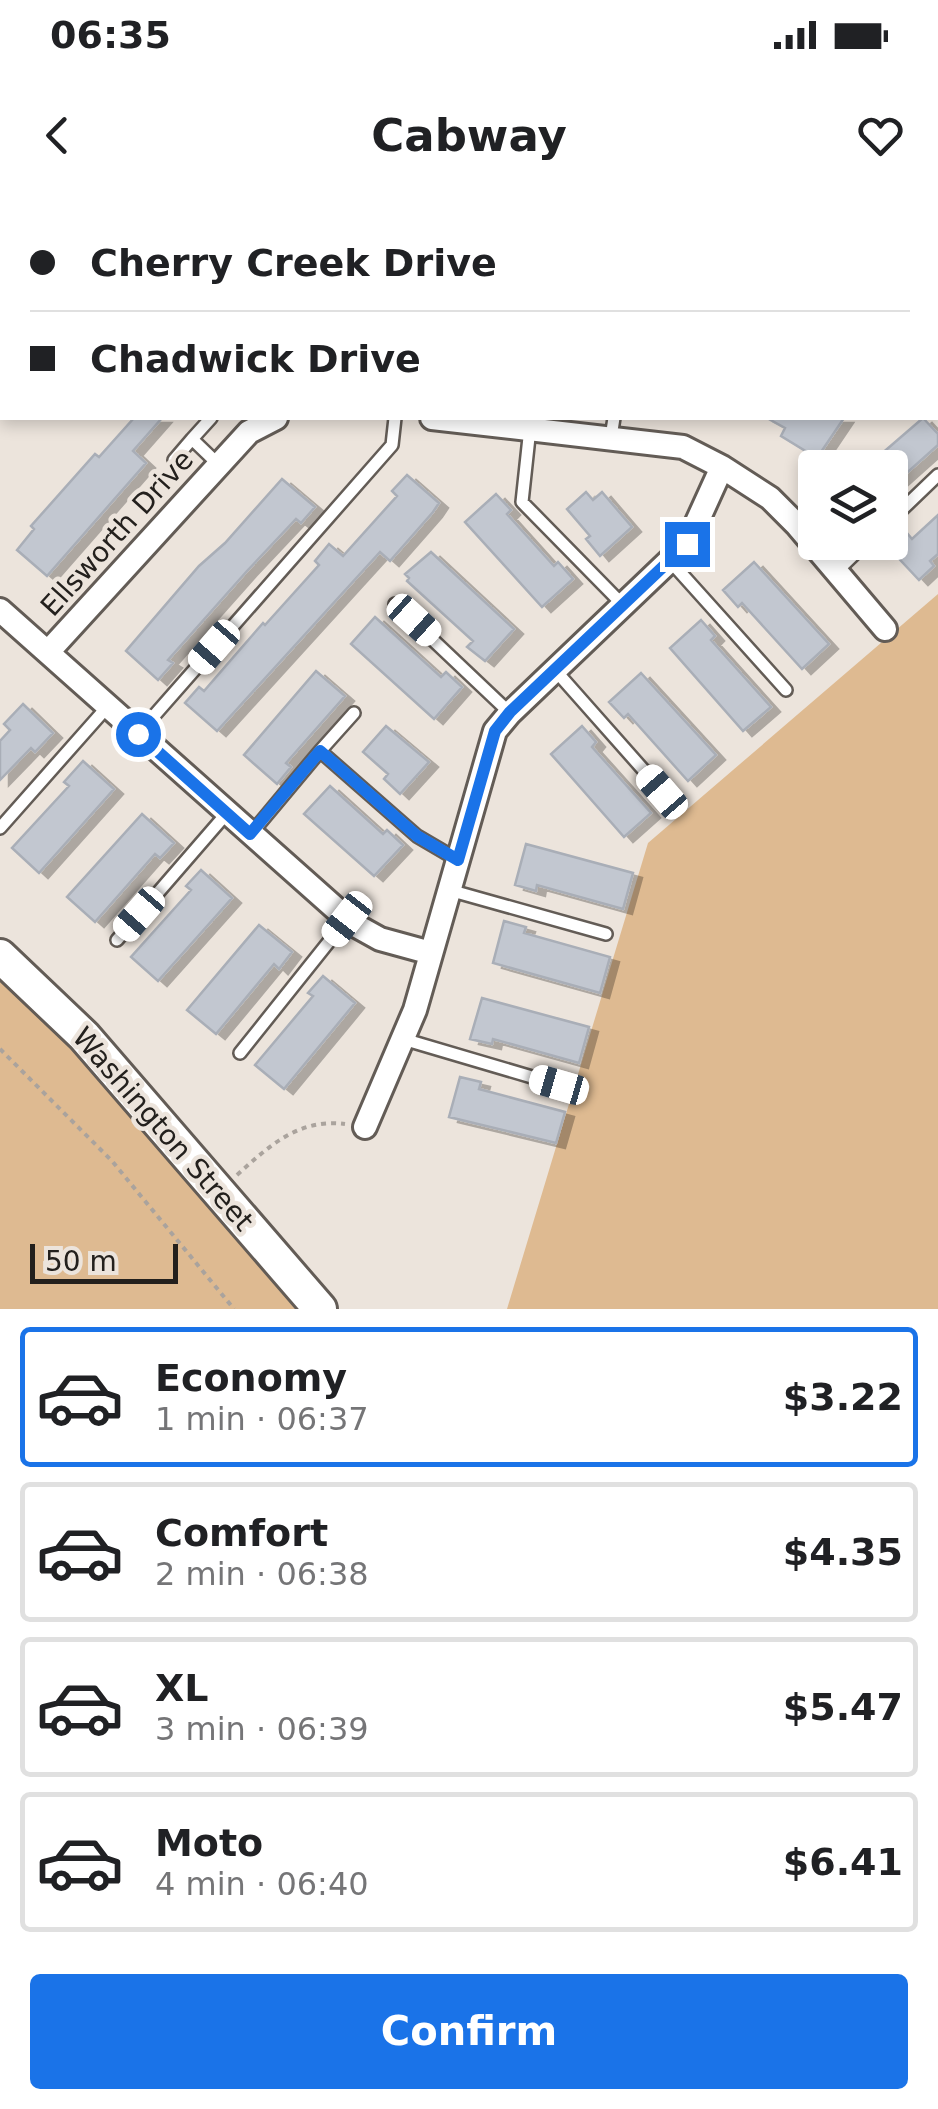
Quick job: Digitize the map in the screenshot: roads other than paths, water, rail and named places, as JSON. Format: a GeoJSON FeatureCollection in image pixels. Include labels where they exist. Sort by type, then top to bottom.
{"type":"FeatureCollection","features":[{"type":"Feature","properties":{"kind":"main road","name":"Washington Street"},"geometry":{"type":"LineString","coordinates":[[0,956],[84,1036],[320,1309]]}},
{"type":"Feature","properties":{"kind":"street","name":"Ellsworth Drive"},"geometry":{"type":"LineString","coordinates":[[48,652],[249,432],[272,420]]}},
{"type":"Feature","properties":{"kind":"street"},"geometry":{"type":"LineString","coordinates":[[464,420],[530,428],[613,427],[683,447],[770,498],[885,629]]}},
{"type":"Feature","properties":{"kind":"street"},"geometry":{"type":"LineString","coordinates":[[364,1127],[415,1010],[495,731],[510,712],[687,544],[722,467]]}},
{"type":"Feature","properties":{"kind":"street"},"geometry":{"type":"LineString","coordinates":[[0,610],[347,919],[380,939],[431,953]]}},
{"type":"Feature","properties":{"kind":"lane"},"geometry":{"type":"LineString","coordinates":[[174,460],[209,420]]}},
{"type":"Feature","properties":{"kind":"lane"},"geometry":{"type":"LineString","coordinates":[[138,734],[392,445],[395,420]]}},
{"type":"Feature","properties":{"kind":"lane"},"geometry":{"type":"LineString","coordinates":[[530,428],[522,502],[624,606]]}},
{"type":"Feature","properties":{"kind":"lane"},"geometry":{"type":"LineString","coordinates":[[192,439],[219,465]]}},
{"type":"Feature","properties":{"kind":"lane"},"geometry":{"type":"LineString","coordinates":[[908,504],[938,475]]}},
{"type":"Feature","properties":{"kind":"lane"},"geometry":{"type":"LineString","coordinates":[[837,572],[849,560]]}},
{"type":"Feature","properties":{"kind":"lane"},"geometry":{"type":"LineString","coordinates":[[670,562],[786,690]]}},
{"type":"Feature","properties":{"kind":"lane"},"geometry":{"type":"LineString","coordinates":[[395,604],[510,712]]}},
{"type":"Feature","properties":{"kind":"lane"},"geometry":{"type":"LineString","coordinates":[[555,670],[662,792]]}},
{"type":"Feature","properties":{"kind":"lane"},"geometry":{"type":"LineString","coordinates":[[0,828],[108,706]]}},
{"type":"Feature","properties":{"kind":"lane"},"geometry":{"type":"LineString","coordinates":[[250,834],[354,713]]}},
{"type":"Feature","properties":{"kind":"lane"},"geometry":{"type":"LineString","coordinates":[[320,751],[417,836],[458,860]]}},
{"type":"Feature","properties":{"kind":"lane"},"geometry":{"type":"LineString","coordinates":[[117,940],[227,814]]}},
{"type":"Feature","properties":{"kind":"lane"},"geometry":{"type":"LineString","coordinates":[[449,890],[606,934]]}},
{"type":"Feature","properties":{"kind":"lane"},"geometry":{"type":"LineString","coordinates":[[240,1053],[347,919]]}},
{"type":"Feature","properties":{"kind":"lane"},"geometry":{"type":"LineString","coordinates":[[403,1039],[559,1085]]}}]}
